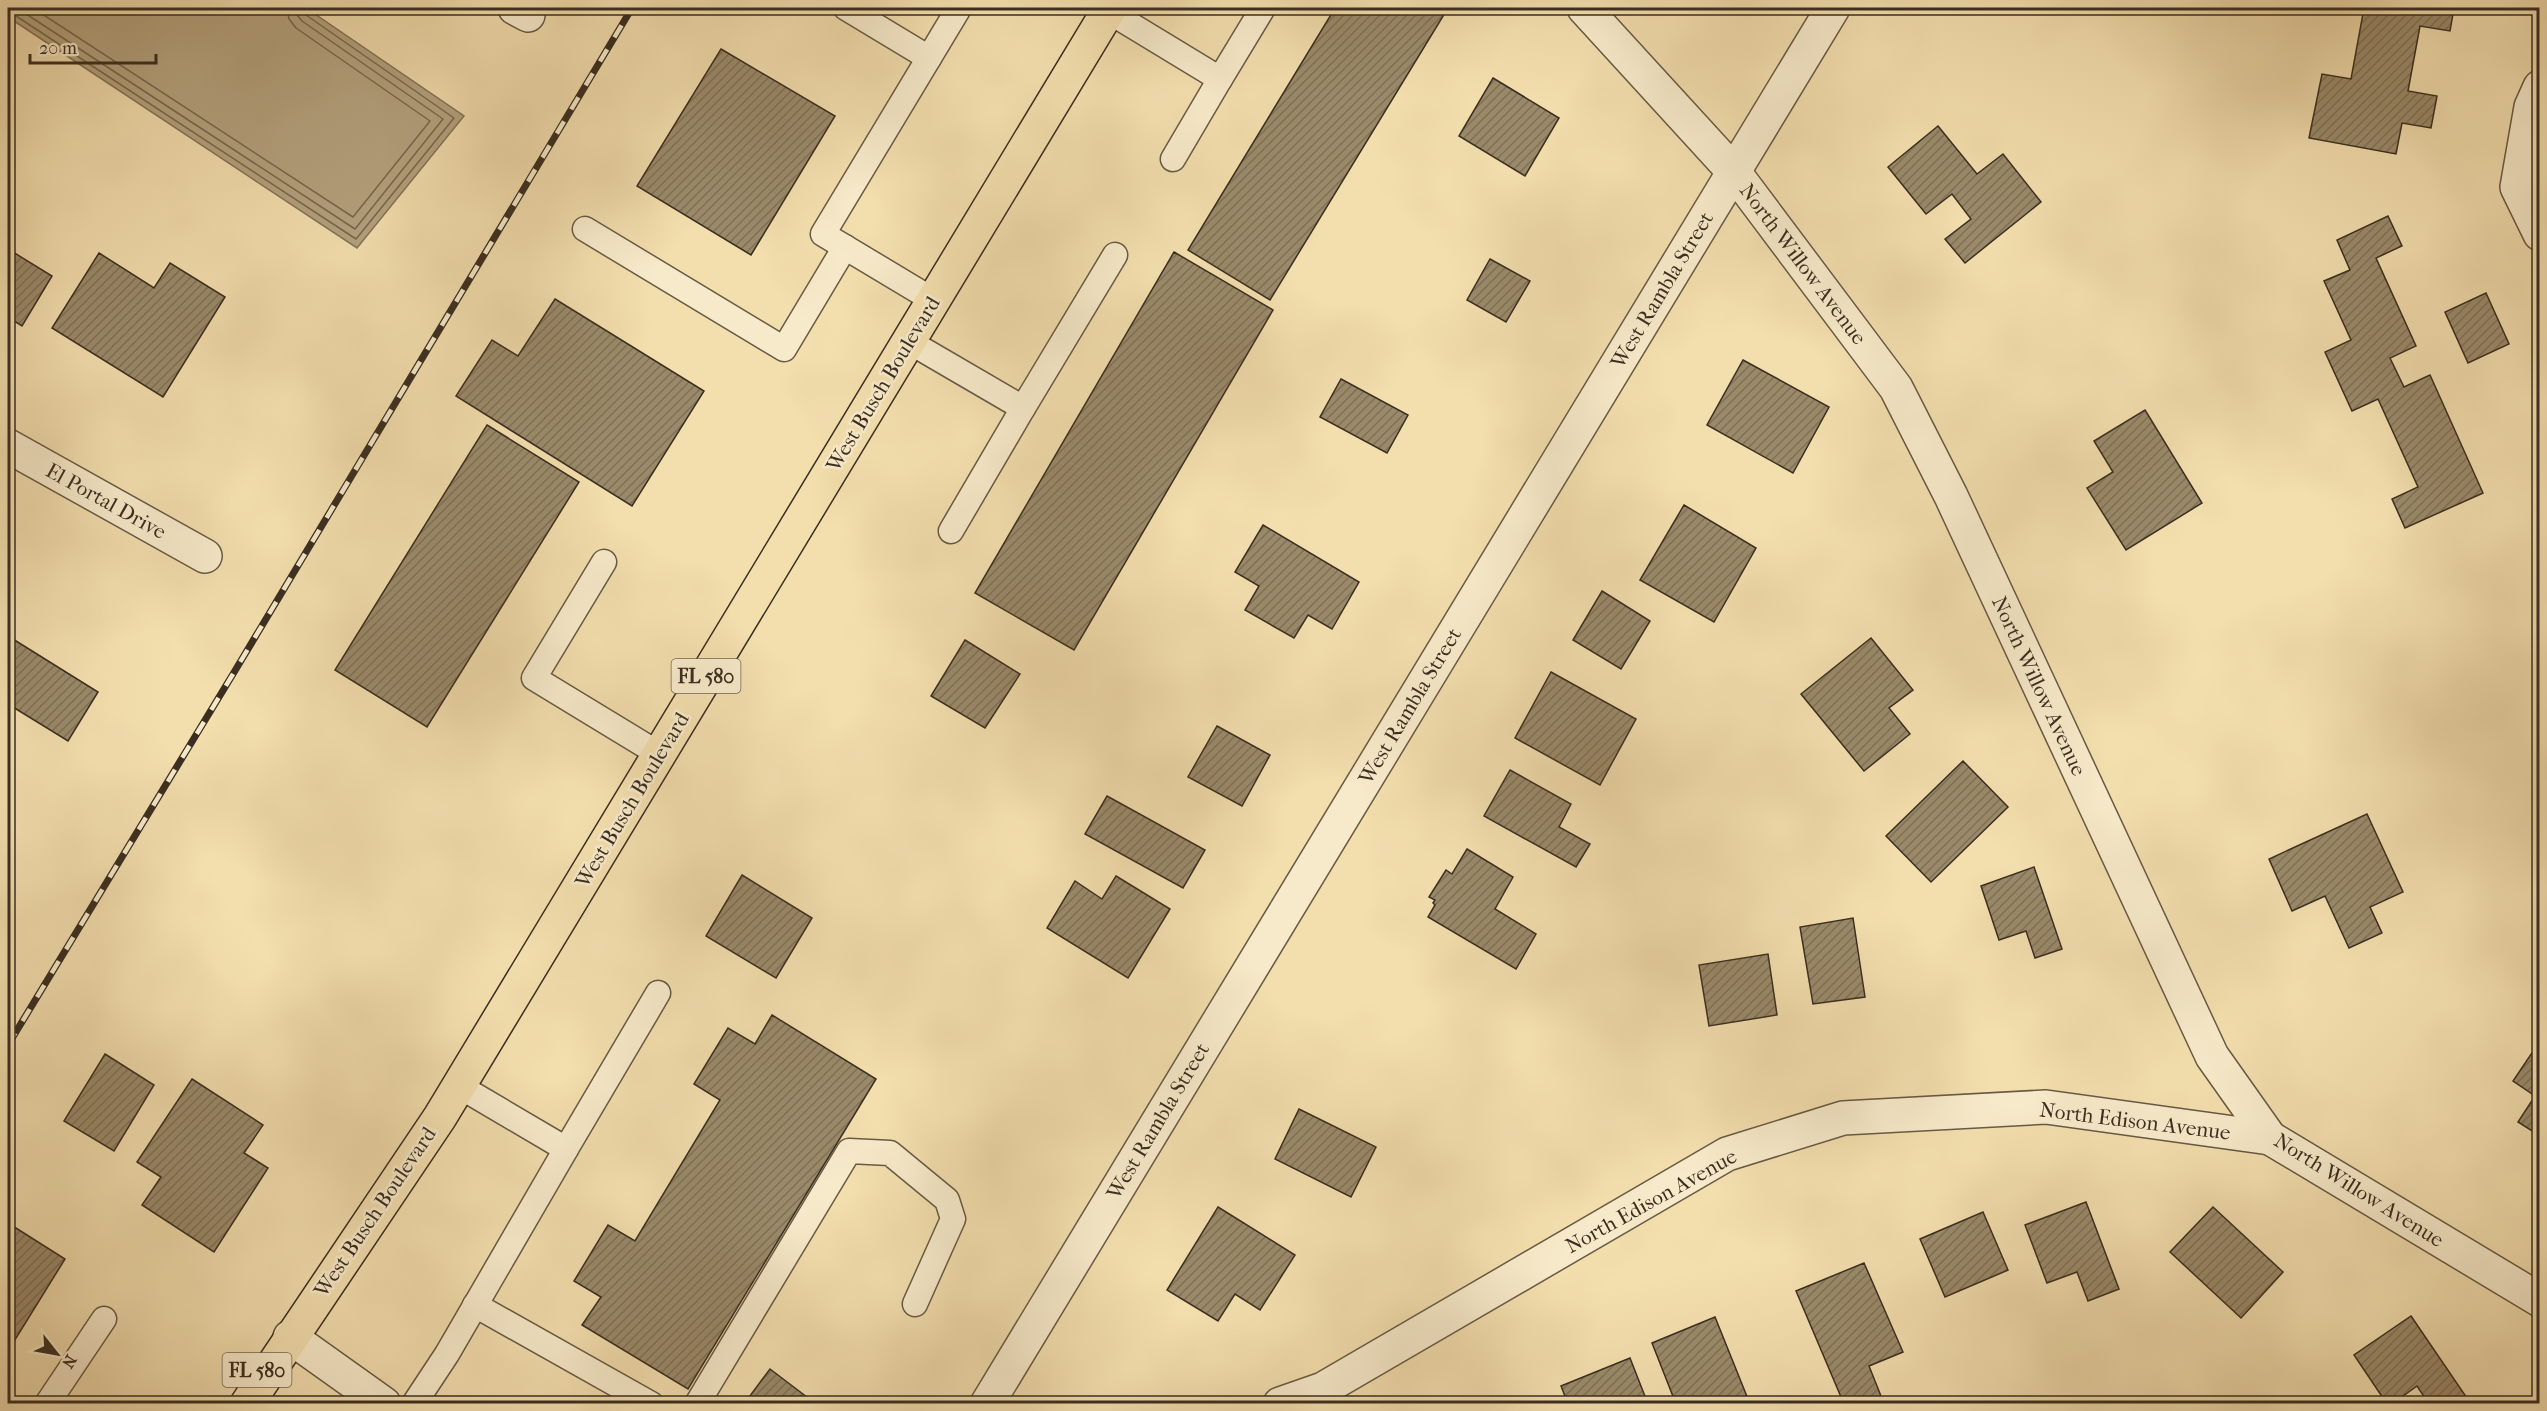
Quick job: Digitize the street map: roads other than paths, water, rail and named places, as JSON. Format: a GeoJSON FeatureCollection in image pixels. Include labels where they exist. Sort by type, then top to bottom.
{"type":"FeatureCollection","features":[{"type":"Feature","properties":{"kind":"main road","name":"West Busch Boulevard"},"geometry":{"type":"LineString","coordinates":[[247,1404],[290,1337],[434,1127],[1109,9]]}},
{"type":"Feature","properties":{"kind":"main road","name":"West Busch Boulevard"},"geometry":{"type":"LineString","coordinates":[[223,1404],[290,1337]]}},
{"type":"Feature","properties":{"kind":"street","name":"North Willow Avenue"},"geometry":{"type":"LineString","coordinates":[[1584,8],[1734,172],[1896,388],[1951,496],[2212,1056],[2270,1138],[2540,1300]]}},
{"type":"Feature","properties":{"kind":"street","name":"West Rambla Street"},"geometry":{"type":"LineString","coordinates":[[987,1404],[1833,8]]}},
{"type":"Feature","properties":{"kind":"street"},"geometry":{"type":"LineString","coordinates":[[2540,87],[2531,107],[2517,187],[2540,234]]}},
{"type":"Feature","properties":{"kind":"street","name":"El Portal Drive"},"geometry":{"type":"LineString","coordinates":[[8,446],[205,556]]}},
{"type":"Feature","properties":{"kind":"street","name":"North Edison Avenue"},"geometry":{"type":"LineString","coordinates":[[1280,1404],[1323,1389],[1727,1155],[1843,1118],[2046,1107],[2270,1138]]}},
{"type":"Feature","properties":{"kind":"street"},"geometry":{"type":"LineString","coordinates":[[290,1337],[384,1404]]}},
{"type":"Feature","properties":{"kind":"lane"},"geometry":{"type":"LineString","coordinates":[[846,8],[929,58]]}},
{"type":"Feature","properties":{"kind":"lane"},"geometry":{"type":"LineString","coordinates":[[933,300],[823,234],[959,8]]}},
{"type":"Feature","properties":{"kind":"lane"},"geometry":{"type":"LineString","coordinates":[[1173,159],[1263,8]]}},
{"type":"Feature","properties":{"kind":"lane"},"geometry":{"type":"LineString","coordinates":[[1109,9],[1220,79]]}},
{"type":"Feature","properties":{"kind":"lane"},"geometry":{"type":"LineString","coordinates":[[585,229],[784,349],[845,247]]}},
{"type":"Feature","properties":{"kind":"lane"},"geometry":{"type":"LineString","coordinates":[[951,531],[1115,255]]}},
{"type":"Feature","properties":{"kind":"lane"},"geometry":{"type":"LineString","coordinates":[[908,342],[1023,408]]}},
{"type":"Feature","properties":{"kind":"lane"},"geometry":{"type":"LineString","coordinates":[[604,562],[534,678],[659,754]]}},
{"type":"Feature","properties":{"kind":"lane"},"geometry":{"type":"LineString","coordinates":[[414,1404],[475,1305],[658,993]]}},
{"type":"Feature","properties":{"kind":"lane"},"geometry":{"type":"LineString","coordinates":[[459,1086],[566,1149]]}},
{"type":"Feature","properties":{"kind":"lane"},"geometry":{"type":"LineString","coordinates":[[697,1404],[849,1152],[890,1153],[947,1200],[953,1219],[915,1304]]}},
{"type":"Feature","properties":{"kind":"lane"},"geometry":{"type":"LineString","coordinates":[[475,1305],[651,1404]]}},
{"type":"Feature","properties":{"kind":"lane"},"geometry":{"type":"LineString","coordinates":[[52,1402],[104,1318]]}},
{"type":"Feature","properties":{"kind":"water"},"geometry":{"type":"Polygon","coordinates":[[[8,8],[306,8],[464,116],[357,248],[8,17],[8,8]]]}},
{"type":"Feature","properties":{"kind":"railway"},"geometry":{"type":"LineString","coordinates":[[8,1045],[632,8]]}}]}
